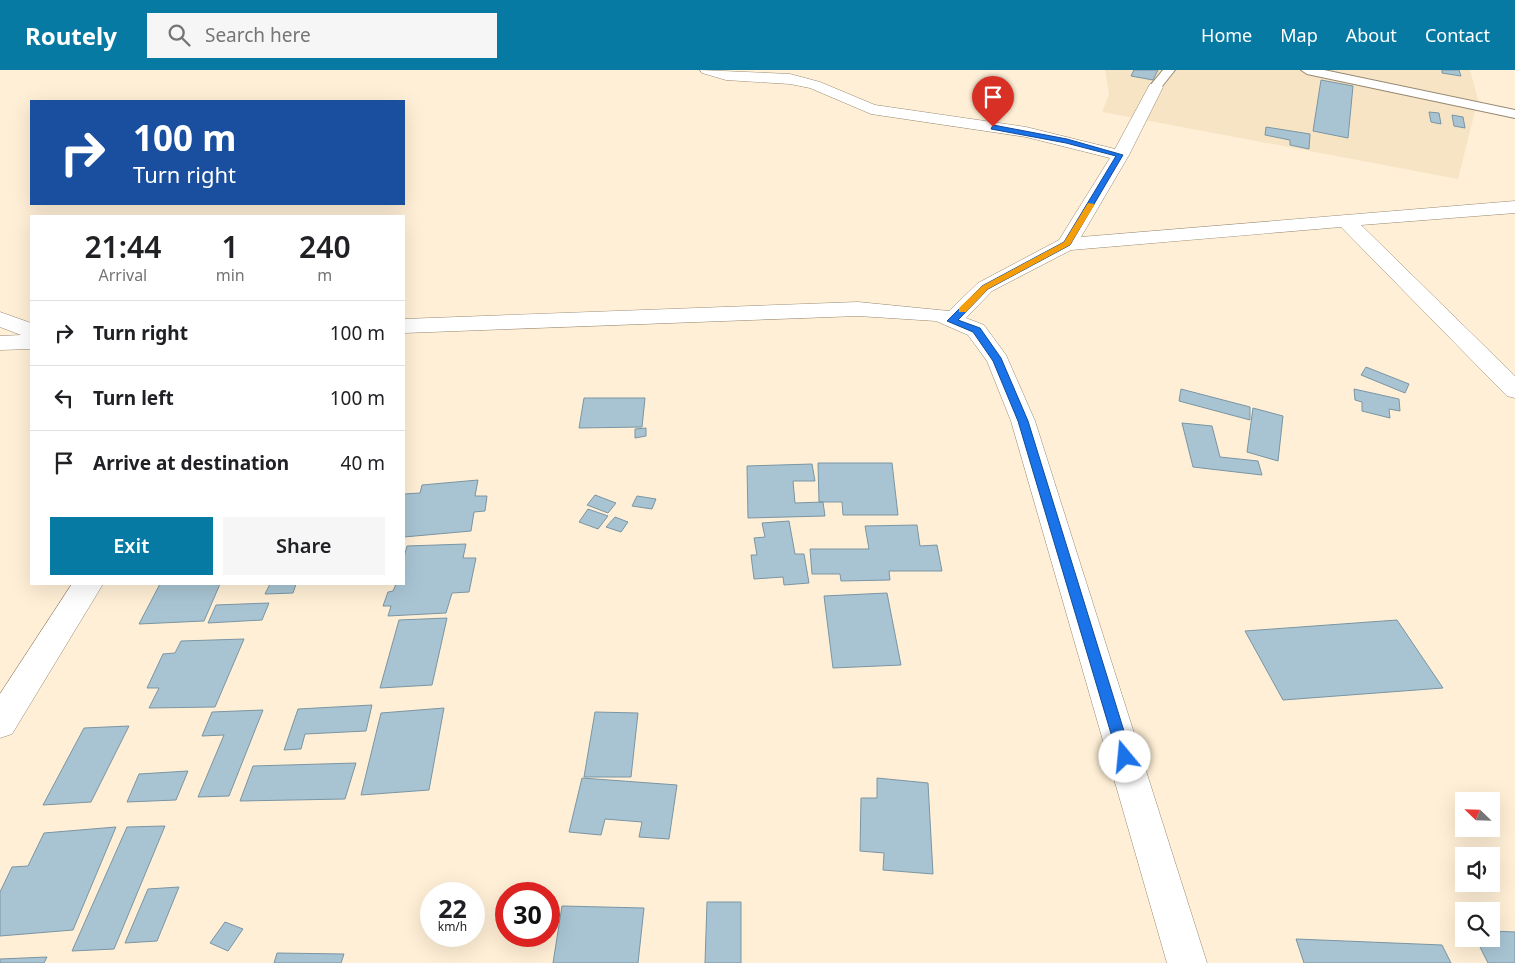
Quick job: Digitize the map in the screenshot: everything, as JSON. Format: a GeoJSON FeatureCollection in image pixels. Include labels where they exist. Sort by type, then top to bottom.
{"type":"FeatureCollection","features":[{"type":"Feature","properties":{"kind":"street"},"geometry":{"type":"LineString","coordinates":[[707,70],[726,75],[790,79],[815,85],[872,109],[1026,132],[1120,155]]}},
{"type":"Feature","properties":{"kind":"street"},"geometry":{"type":"LineString","coordinates":[[1067,244],[1120,155],[1155,87]]}},
{"type":"Feature","properties":{"kind":"street"},"geometry":{"type":"LineString","coordinates":[[951,321],[985,287],[1067,244],[1515,207]]}},
{"type":"Feature","properties":{"kind":"street"},"geometry":{"type":"LineString","coordinates":[[1346,220],[1515,390]]}},
{"type":"Feature","properties":{"kind":"street"},"geometry":{"type":"LineString","coordinates":[[405,326],[858,309],[940,316],[976,330],[998,360],[1023,421],[1187,963]]}},
{"type":"Feature","properties":{"kind":"street"},"geometry":{"type":"LineString","coordinates":[[0,319],[30,331]]}},
{"type":"Feature","properties":{"kind":"street"},"geometry":{"type":"LineString","coordinates":[[0,343],[30,342]]}},
{"type":"Feature","properties":{"kind":"street"},"geometry":{"type":"LineString","coordinates":[[0,723],[87,585]]}},
{"type":"Feature","properties":{"kind":"lane"},"geometry":{"type":"LineString","coordinates":[[1155,87],[1170,70]]}},
{"type":"Feature","properties":{"kind":"lane"},"geometry":{"type":"LineString","coordinates":[[1308,70],[1515,114]]}},
{"type":"Feature","properties":{"kind":"shaded area"},"geometry":{"type":"Polygon","coordinates":[[[1105,70],[1470,70],[1478,99],[1458,179],[1102,112],[1109,94],[1105,70]]]}},
{"type":"Feature","properties":{"kind":"building"},"geometry":{"type":"Polygon","coordinates":[[[1134,70],[1158,70],[1153,80],[1131,76],[1134,70]]]}},
{"type":"Feature","properties":{"kind":"building"},"geometry":{"type":"Polygon","coordinates":[[[1442,70],[1459,70],[1461,76],[1442,73],[1442,70]]]}},
{"type":"Feature","properties":{"kind":"building"},"geometry":{"type":"Polygon","coordinates":[[[1321,80],[1353,86],[1348,138],[1313,131],[1321,80]]]}},
{"type":"Feature","properties":{"kind":"building"},"geometry":{"type":"Polygon","coordinates":[[[1429,112],[1439,113],[1441,124],[1431,122],[1429,112]]]}},
{"type":"Feature","properties":{"kind":"building"},"geometry":{"type":"Polygon","coordinates":[[[1452,115],[1463,117],[1465,128],[1454,126],[1452,115]]]}},
{"type":"Feature","properties":{"kind":"building"},"geometry":{"type":"Polygon","coordinates":[[[1266,127],[1310,134],[1309,149],[1290,145],[1290,140],[1265,135],[1266,127]]]}},
{"type":"Feature","properties":{"kind":"building"},"geometry":{"type":"Polygon","coordinates":[[[1366,367],[1409,384],[1405,393],[1361,375],[1366,367]]]}},
{"type":"Feature","properties":{"kind":"building"},"geometry":{"type":"Polygon","coordinates":[[[1181,389],[1250,407],[1250,420],[1179,401],[1181,389]]]}},
{"type":"Feature","properties":{"kind":"building"},"geometry":{"type":"Polygon","coordinates":[[[1354,389],[1399,399],[1400,411],[1389,409],[1390,418],[1362,411],[1362,402],[1355,400],[1354,389]]]}},
{"type":"Feature","properties":{"kind":"building"},"geometry":{"type":"Polygon","coordinates":[[[584,398],[645,398],[642,427],[579,428],[584,398]]]}},
{"type":"Feature","properties":{"kind":"building"},"geometry":{"type":"Polygon","coordinates":[[[1253,408],[1283,416],[1278,461],[1247,452],[1253,408]]]}},
{"type":"Feature","properties":{"kind":"building"},"geometry":{"type":"Polygon","coordinates":[[[1182,423],[1212,426],[1220,457],[1258,461],[1262,475],[1193,467],[1182,423]]]}},
{"type":"Feature","properties":{"kind":"building"},"geometry":{"type":"Polygon","coordinates":[[[646,428],[646,436],[635,438],[635,429],[646,428]]]}},
{"type":"Feature","properties":{"kind":"building"},"geometry":{"type":"Polygon","coordinates":[[[818,463],[892,463],[898,515],[843,515],[842,502],[819,502],[818,463]]]}},
{"type":"Feature","properties":{"kind":"building"},"geometry":{"type":"Polygon","coordinates":[[[812,464],[815,481],[793,481],[795,503],[823,502],[825,516],[748,518],[747,466],[812,464]]]}},
{"type":"Feature","properties":{"kind":"building"},"geometry":{"type":"Polygon","coordinates":[[[478,480],[475,496],[487,496],[485,511],[474,512],[471,531],[405,537],[405,494],[420,493],[422,485],[478,480]]]}},
{"type":"Feature","properties":{"kind":"building"},"geometry":{"type":"Polygon","coordinates":[[[595,495],[616,503],[608,513],[587,505],[595,495]]]}},
{"type":"Feature","properties":{"kind":"building"},"geometry":{"type":"Polygon","coordinates":[[[637,496],[656,499],[652,509],[632,506],[637,496]]]}},
{"type":"Feature","properties":{"kind":"building"},"geometry":{"type":"Polygon","coordinates":[[[588,509],[608,516],[598,529],[579,522],[588,509]]]}},
{"type":"Feature","properties":{"kind":"building"},"geometry":{"type":"Polygon","coordinates":[[[615,517],[628,522],[621,532],[606,527],[615,517]]]}},
{"type":"Feature","properties":{"kind":"building"},"geometry":{"type":"Polygon","coordinates":[[[789,521],[795,554],[804,554],[809,583],[784,585],[783,577],[754,579],[751,555],[757,555],[754,538],[765,537],[762,523],[789,521]]]}},
{"type":"Feature","properties":{"kind":"building"},"geometry":{"type":"Polygon","coordinates":[[[917,525],[920,546],[937,545],[942,571],[889,571],[890,580],[841,581],[840,574],[812,574],[810,549],[869,549],[865,526],[917,525]]]}},
{"type":"Feature","properties":{"kind":"building"},"geometry":{"type":"Polygon","coordinates":[[[466,544],[463,558],[476,558],[469,592],[452,593],[446,613],[388,616],[391,606],[383,606],[388,592],[393,591],[396,585],[405,585],[405,553],[407,546],[466,544]]]}},
{"type":"Feature","properties":{"kind":"building"},"geometry":{"type":"Polygon","coordinates":[[[159,585],[220,585],[204,621],[139,624],[159,585]]]}},
{"type":"Feature","properties":{"kind":"building"},"geometry":{"type":"Polygon","coordinates":[[[270,585],[296,585],[293,593],[265,594],[270,585]]]}},
{"type":"Feature","properties":{"kind":"building"},"geometry":{"type":"Polygon","coordinates":[[[887,593],[901,665],[833,668],[824,596],[887,593]]]}},
{"type":"Feature","properties":{"kind":"building"},"geometry":{"type":"Polygon","coordinates":[[[269,603],[262,620],[208,623],[216,605],[269,603]]]}},
{"type":"Feature","properties":{"kind":"building"},"geometry":{"type":"Polygon","coordinates":[[[447,618],[432,685],[380,688],[399,620],[447,618]]]}},
{"type":"Feature","properties":{"kind":"building"},"geometry":{"type":"Polygon","coordinates":[[[1397,620],[1443,688],[1283,700],[1245,631],[1397,620]]]}},
{"type":"Feature","properties":{"kind":"building"},"geometry":{"type":"Polygon","coordinates":[[[244,639],[215,707],[149,708],[159,688],[147,688],[163,654],[175,653],[181,641],[244,639]]]}},
{"type":"Feature","properties":{"kind":"building"},"geometry":{"type":"Polygon","coordinates":[[[372,705],[366,731],[305,734],[301,749],[284,750],[298,709],[372,705]]]}},
{"type":"Feature","properties":{"kind":"building"},"geometry":{"type":"Polygon","coordinates":[[[444,708],[429,790],[361,795],[381,713],[444,708]]]}},
{"type":"Feature","properties":{"kind":"building"},"geometry":{"type":"Polygon","coordinates":[[[263,710],[229,796],[198,797],[224,735],[202,736],[212,712],[263,710]]]}},
{"type":"Feature","properties":{"kind":"building"},"geometry":{"type":"Polygon","coordinates":[[[595,712],[638,713],[631,777],[584,777],[595,712]]]}},
{"type":"Feature","properties":{"kind":"building"},"geometry":{"type":"Polygon","coordinates":[[[129,726],[91,802],[43,805],[84,728],[129,726]]]}},
{"type":"Feature","properties":{"kind":"building"},"geometry":{"type":"Polygon","coordinates":[[[356,763],[345,799],[240,801],[253,766],[356,763]]]}},
{"type":"Feature","properties":{"kind":"building"},"geometry":{"type":"Polygon","coordinates":[[[188,771],[176,800],[127,802],[139,774],[188,771]]]}},
{"type":"Feature","properties":{"kind":"building"},"geometry":{"type":"Polygon","coordinates":[[[582,778],[677,785],[669,839],[639,837],[642,822],[605,819],[601,835],[569,832],[582,778]]]}},
{"type":"Feature","properties":{"kind":"building"},"geometry":{"type":"Polygon","coordinates":[[[877,778],[928,783],[933,874],[883,870],[884,853],[860,851],[861,798],[877,798],[877,778]]]}},
{"type":"Feature","properties":{"kind":"building"},"geometry":{"type":"Polygon","coordinates":[[[165,826],[114,949],[72,951],[127,827],[165,826]]]}},
{"type":"Feature","properties":{"kind":"building"},"geometry":{"type":"Polygon","coordinates":[[[116,827],[73,930],[0,936],[0,892],[12,867],[28,866],[44,833],[116,827]]]}},
{"type":"Feature","properties":{"kind":"building"},"geometry":{"type":"Polygon","coordinates":[[[179,887],[157,941],[125,943],[148,889],[179,887]]]}},
{"type":"Feature","properties":{"kind":"building"},"geometry":{"type":"Polygon","coordinates":[[[707,902],[741,902],[741,963],[705,963],[707,902]]]}},
{"type":"Feature","properties":{"kind":"building"},"geometry":{"type":"Polygon","coordinates":[[[562,906],[644,908],[638,963],[553,963],[556,947],[560,947],[562,906]]]}},
{"type":"Feature","properties":{"kind":"building"},"geometry":{"type":"Polygon","coordinates":[[[225,922],[243,929],[228,951],[210,943],[225,922]]]}},
{"type":"Feature","properties":{"kind":"building"},"geometry":{"type":"Polygon","coordinates":[[[1500,931],[1515,932],[1515,963],[1488,963],[1480,947],[1500,947],[1500,931]]]}},
{"type":"Feature","properties":{"kind":"building"},"geometry":{"type":"Polygon","coordinates":[[[1296,939],[1442,945],[1451,963],[1304,963],[1296,939]]]}},
{"type":"Feature","properties":{"kind":"building"},"geometry":{"type":"Polygon","coordinates":[[[277,953],[344,954],[341,963],[274,963],[277,953]]]}},
{"type":"Feature","properties":{"kind":"building"},"geometry":{"type":"Polygon","coordinates":[[[47,957],[44,963],[0,963],[0,959],[47,957]]]}},
{"type":"Feature","properties":{"kind":"slow traffic"},"geometry":{"type":"LineString","coordinates":[[963,310],[985,287],[1067,244],[1091,204]]}},
{"type":"Feature","properties":{"kind":"route"},"geometry":{"type":"LineString","coordinates":[[993,127],[1067,141],[1120,155],[1067,244],[985,287],[951,321],[976,330],[998,360],[1023,421],[1125,757]]}}]}
